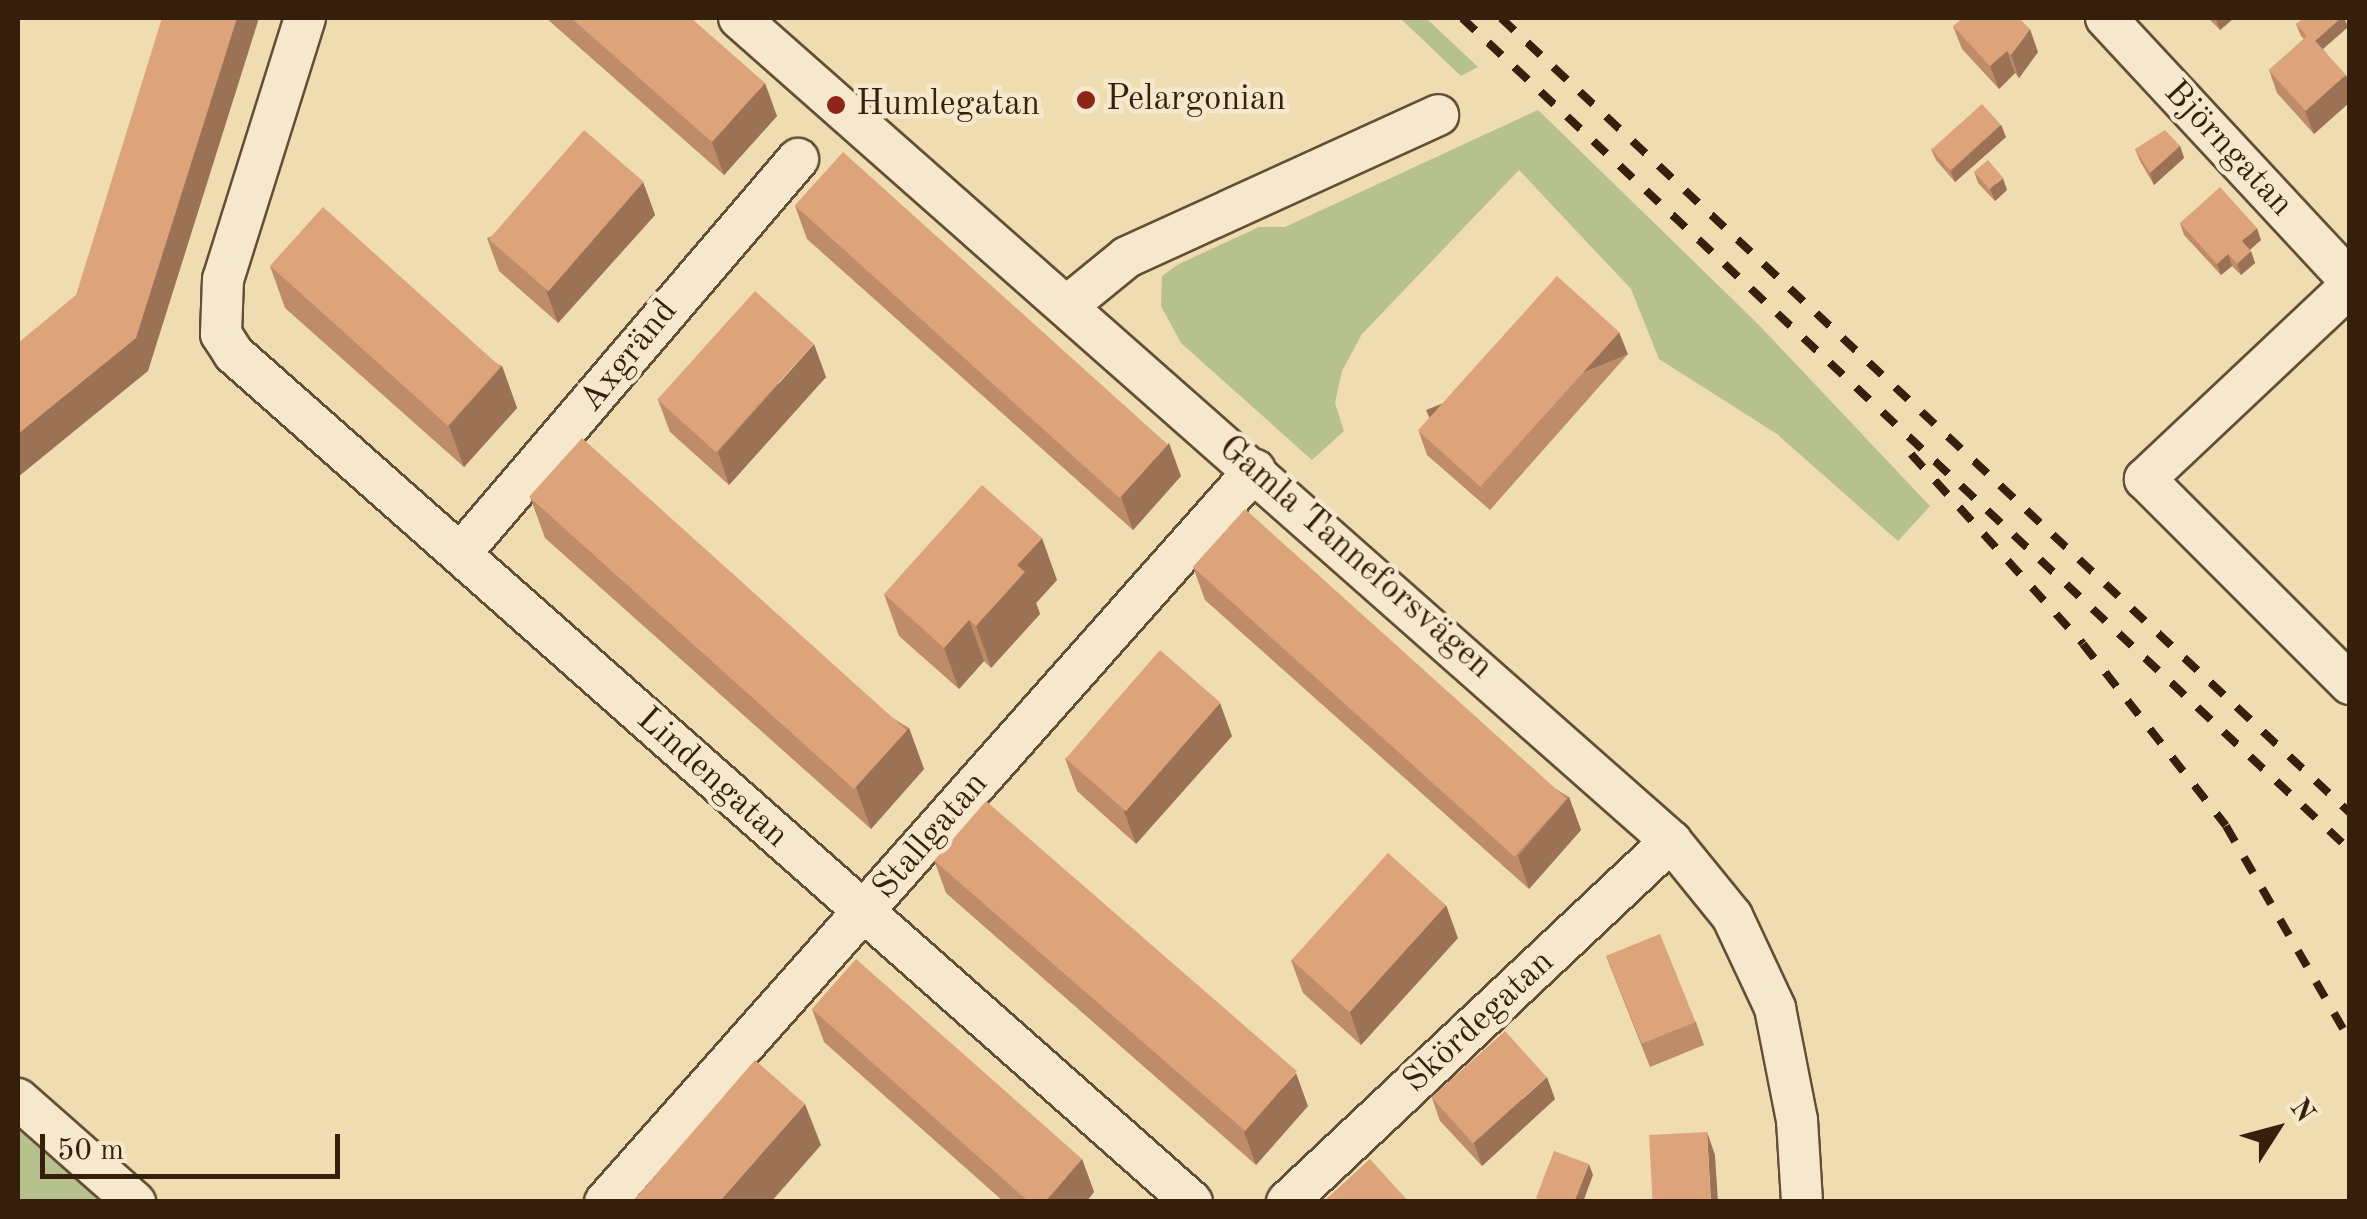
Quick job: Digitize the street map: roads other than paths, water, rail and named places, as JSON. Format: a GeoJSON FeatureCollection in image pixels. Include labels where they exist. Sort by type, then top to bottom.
{"type":"FeatureCollection","features":[{"type":"Feature","properties":{"kind":"street","name":"Lindengatan"},"geometry":{"type":"LineString","coordinates":[[305,18],[222,279],[221,334],[234,354],[1192,1202]]}},
{"type":"Feature","properties":{"kind":"street","name":"Gamla Tanneforsvägen"},"geometry":{"type":"LineString","coordinates":[[739,18],[1672,841],[1732,916],[1775,1008],[1797,1120],[1802,1202]]}},
{"type":"Feature","properties":{"kind":"street","name":"Björngatan"},"geometry":{"type":"LineString","coordinates":[[2106,18],[2350,284]]}},
{"type":"Feature","properties":{"kind":"street"},"geometry":{"type":"LineString","coordinates":[[1067,306],[1127,258],[1438,115]]}},
{"type":"Feature","properties":{"kind":"street","name":"Axgränd"},"geometry":{"type":"LineString","coordinates":[[460,554],[798,158]]}},
{"type":"Feature","properties":{"kind":"street"},"geometry":{"type":"LineString","coordinates":[[2350,284],[2145,479],[2350,684]]}},
{"type":"Feature","properties":{"kind":"street","name":"Stallgatan"},"geometry":{"type":"LineString","coordinates":[[604,1202],[1255,470]]}},
{"type":"Feature","properties":{"kind":"street","name":"Skördegatan"},"geometry":{"type":"LineString","coordinates":[[1287,1202],[1672,841]]}},
{"type":"Feature","properties":{"kind":"street"},"geometry":{"type":"LineString","coordinates":[[18,1098],[135,1202]]}},
{"type":"Feature","properties":{"kind":"railway"},"geometry":{"type":"LineString","coordinates":[[1462,18],[2350,850]]}},
{"type":"Feature","properties":{"kind":"railway"},"geometry":{"type":"LineString","coordinates":[[1501,18],[2350,813]]}},
{"type":"Feature","properties":{"kind":"railway"},"geometry":{"type":"LineString","coordinates":[[1911,454],[2083,644],[2226,826],[2350,1041]]}},
{"type":"Feature","properties":{"kind":"place","name":"Pelargonian"},"geometry":{"type":"Point","coordinates":[1086,100]}},
{"type":"Feature","properties":{"kind":"place","name":"Humlegatan"},"geometry":{"type":"Point","coordinates":[836,105]}}]}
